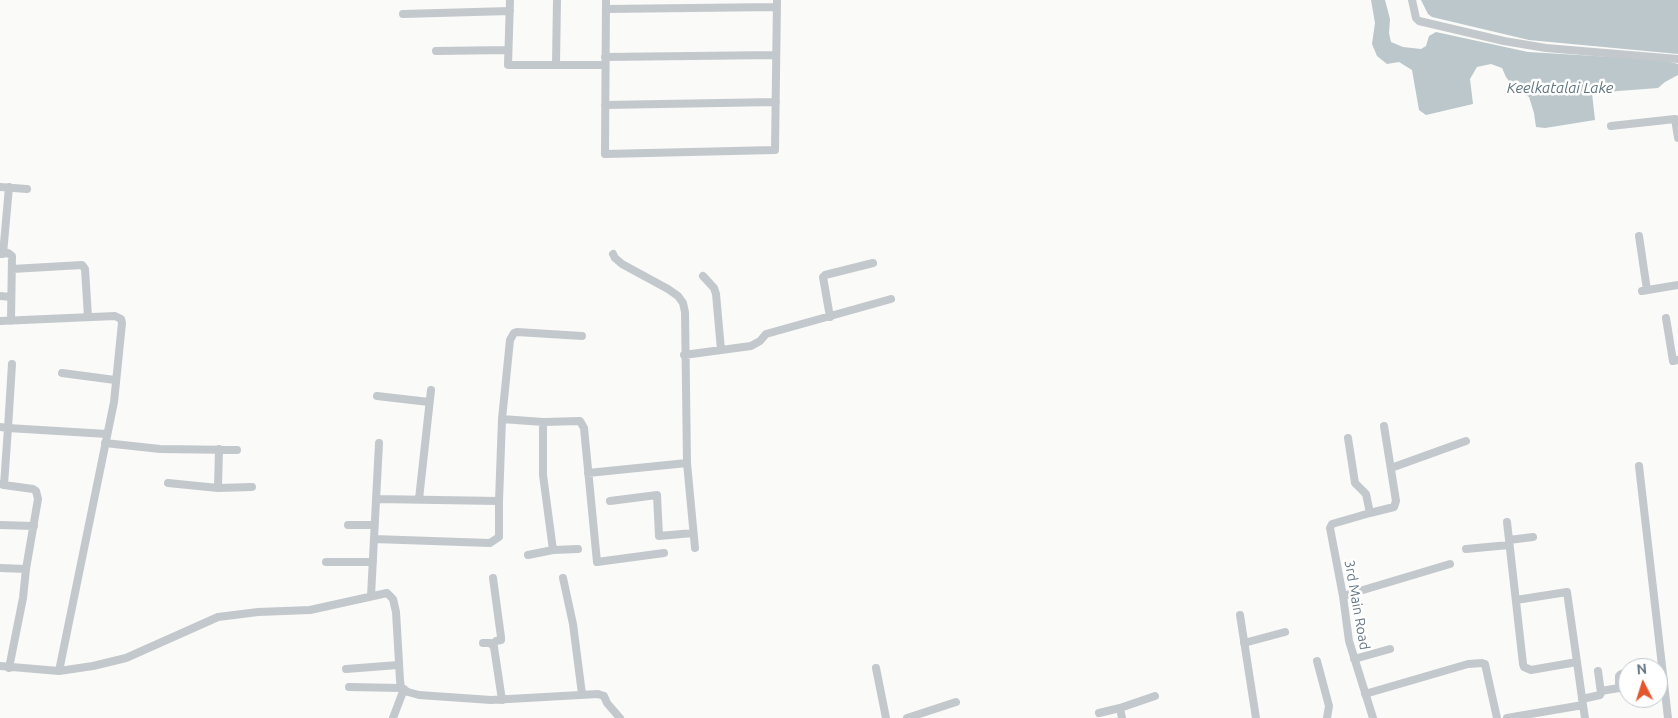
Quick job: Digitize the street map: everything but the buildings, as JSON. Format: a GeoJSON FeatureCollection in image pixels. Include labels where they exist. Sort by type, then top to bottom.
{"type":"FeatureCollection","features":[{"type":"Feature","properties":{"kind":"street"},"geometry":{"type":"LineString","coordinates":[[510,0],[508,65],[556,65],[605,61],[776,55]]}},
{"type":"Feature","properties":{"kind":"street"},"geometry":{"type":"LineString","coordinates":[[556,65],[557,0]]}},
{"type":"Feature","properties":{"kind":"street"},"geometry":{"type":"LineString","coordinates":[[606,0],[605,154],[776,150],[776,3],[606,9]]}},
{"type":"Feature","properties":{"kind":"street"},"geometry":{"type":"LineString","coordinates":[[1412,0],[1416,18],[1419,21],[1485,37],[1546,48],[1678,59]]}},
{"type":"Feature","properties":{"kind":"street"},"geometry":{"type":"LineString","coordinates":[[402,14],[510,11]]}},
{"type":"Feature","properties":{"kind":"street"},"geometry":{"type":"LineString","coordinates":[[436,51],[508,50]]}},
{"type":"Feature","properties":{"kind":"street"},"geometry":{"type":"LineString","coordinates":[[605,105],[776,102]]}},
{"type":"Feature","properties":{"kind":"street"},"geometry":{"type":"LineString","coordinates":[[1611,126],[1674,119],[1678,138]]}},
{"type":"Feature","properties":{"kind":"street"},"geometry":{"type":"LineString","coordinates":[[0,187],[27,189]]}},
{"type":"Feature","properties":{"kind":"street"},"geometry":{"type":"LineString","coordinates":[[9,188],[1,254],[12,256],[11,321]]}},
{"type":"Feature","properties":{"kind":"street"},"geometry":{"type":"LineString","coordinates":[[1640,236],[1644,291],[1678,285]]}},
{"type":"Feature","properties":{"kind":"street"},"geometry":{"type":"LineString","coordinates":[[613,254],[622,264],[668,288],[683,303],[687,463],[695,548]]}},
{"type":"Feature","properties":{"kind":"street"},"geometry":{"type":"LineString","coordinates":[[830,317],[823,277],[825,274],[873,263]]}},
{"type":"Feature","properties":{"kind":"street"},"geometry":{"type":"LineString","coordinates":[[12,269],[82,265],[85,269],[88,317]]}},
{"type":"Feature","properties":{"kind":"street"},"geometry":{"type":"LineString","coordinates":[[703,276],[714,288],[716,294],[721,350]]}},
{"type":"Feature","properties":{"kind":"street"},"geometry":{"type":"LineString","coordinates":[[0,296],[11,297]]}},
{"type":"Feature","properties":{"kind":"street"},"geometry":{"type":"LineString","coordinates":[[684,354],[756,345],[766,334],[891,299]]}},
{"type":"Feature","properties":{"kind":"street"},"geometry":{"type":"LineString","coordinates":[[0,322],[116,316],[121,319],[122,327],[114,402],[59,671]]}},
{"type":"Feature","properties":{"kind":"street"},"geometry":{"type":"LineString","coordinates":[[1666,318],[1673,361],[1678,360]]}},
{"type":"Feature","properties":{"kind":"street"},"geometry":{"type":"LineString","coordinates":[[374,539],[490,543],[499,537],[498,501],[502,419],[510,340],[517,332],[582,336]]}},
{"type":"Feature","properties":{"kind":"street"},"geometry":{"type":"LineString","coordinates":[[9,668],[23,598],[38,499],[36,491],[33,489],[2,485],[4,427],[12,364]]}},
{"type":"Feature","properties":{"kind":"street"},"geometry":{"type":"LineString","coordinates":[[62,373],[115,380]]}},
{"type":"Feature","properties":{"kind":"street"},"geometry":{"type":"LineString","coordinates":[[420,499],[431,390]]}},
{"type":"Feature","properties":{"kind":"street"},"geometry":{"type":"LineString","coordinates":[[377,396],[429,402]]}},
{"type":"Feature","properties":{"kind":"street"},"geometry":{"type":"LineString","coordinates":[[502,419],[580,422],[584,428],[597,562],[664,553]]}},
{"type":"Feature","properties":{"kind":"street"},"geometry":{"type":"LineString","coordinates":[[543,422],[543,475],[553,550]]}},
{"type":"Feature","properties":{"kind":"street"},"geometry":{"type":"LineString","coordinates":[[1348,438],[1355,483],[1366,494],[1370,514],[1394,507],[1396,504],[1384,426]]}},
{"type":"Feature","properties":{"kind":"street"},"geometry":{"type":"LineString","coordinates":[[4,427],[107,434]]}},
{"type":"Feature","properties":{"kind":"street"},"geometry":{"type":"LineString","coordinates":[[1391,468],[1466,442]]}},
{"type":"Feature","properties":{"kind":"street"},"geometry":{"type":"LineString","coordinates":[[105,443],[160,449],[238,450]]}},
{"type":"Feature","properties":{"kind":"street"},"geometry":{"type":"LineString","coordinates":[[371,596],[379,443]]}},
{"type":"Feature","properties":{"kind":"street"},"geometry":{"type":"LineString","coordinates":[[218,488],[220,449]]}},
{"type":"Feature","properties":{"kind":"street"},"geometry":{"type":"LineString","coordinates":[[588,473],[687,463]]}},
{"type":"Feature","properties":{"kind":"street"},"geometry":{"type":"LineString","coordinates":[[1640,466],[1668,718]]}},
{"type":"Feature","properties":{"kind":"street"},"geometry":{"type":"LineString","coordinates":[[168,483],[218,488],[252,487]]}},
{"type":"Feature","properties":{"kind":"street"},"geometry":{"type":"LineString","coordinates":[[610,501],[656,495],[659,536],[693,533]]}},
{"type":"Feature","properties":{"kind":"street"},"geometry":{"type":"LineString","coordinates":[[376,500],[498,501]]}},
{"type":"Feature","properties":{"kind":"street","name":"3rd Main Road"},"geometry":{"type":"LineString","coordinates":[[1370,514],[1332,524],[1330,528],[1343,596],[1349,641],[1372,718]]}},
{"type":"Feature","properties":{"kind":"street"},"geometry":{"type":"LineString","coordinates":[[1507,522],[1524,667],[1531,670],[1577,662]]}},
{"type":"Feature","properties":{"kind":"street"},"geometry":{"type":"LineString","coordinates":[[0,525],[34,526]]}},
{"type":"Feature","properties":{"kind":"street"},"geometry":{"type":"LineString","coordinates":[[348,525],[374,525]]}},
{"type":"Feature","properties":{"kind":"street"},"geometry":{"type":"LineString","coordinates":[[1466,549],[1533,537]]}},
{"type":"Feature","properties":{"kind":"street"},"geometry":{"type":"LineString","coordinates":[[528,554],[553,550],[578,550]]}},
{"type":"Feature","properties":{"kind":"street"},"geometry":{"type":"LineString","coordinates":[[326,562],[373,562]]}},
{"type":"Feature","properties":{"kind":"street"},"geometry":{"type":"LineString","coordinates":[[1343,596],[1450,564]]}},
{"type":"Feature","properties":{"kind":"street"},"geometry":{"type":"LineString","coordinates":[[0,568],[26,569]]}},
{"type":"Feature","properties":{"kind":"street"},"geometry":{"type":"LineString","coordinates":[[492,645],[500,640],[501,637],[493,578]]}},
{"type":"Feature","properties":{"kind":"street"},"geometry":{"type":"LineString","coordinates":[[563,578],[573,624],[582,694]]}},
{"type":"Feature","properties":{"kind":"street"},"geometry":{"type":"LineString","coordinates":[[0,666],[59,671],[93,666],[126,658],[218,617],[258,612],[310,610],[387,592],[392,599],[396,612],[398,665],[402,689],[394,718]]}},
{"type":"Feature","properties":{"kind":"street"},"geometry":{"type":"LineString","coordinates":[[1516,600],[1567,592],[1586,718]]}},
{"type":"Feature","properties":{"kind":"street"},"geometry":{"type":"LineString","coordinates":[[1240,615],[1256,718]]}},
{"type":"Feature","properties":{"kind":"street"},"geometry":{"type":"LineString","coordinates":[[1244,644],[1285,632]]}},
{"type":"Feature","properties":{"kind":"street"},"geometry":{"type":"LineString","coordinates":[[483,643],[491,643],[492,645]]}},
{"type":"Feature","properties":{"kind":"street"},"geometry":{"type":"LineString","coordinates":[[492,645],[502,700]]}},
{"type":"Feature","properties":{"kind":"street"},"geometry":{"type":"LineString","coordinates":[[1354,659],[1390,649]]}},
{"type":"Feature","properties":{"kind":"street"},"geometry":{"type":"LineString","coordinates":[[1317,661],[1329,706],[1328,718]]}},
{"type":"Feature","properties":{"kind":"street"},"geometry":{"type":"LineString","coordinates":[[1365,694],[1468,664],[1482,663],[1485,664],[1497,718]]}},
{"type":"Feature","properties":{"kind":"street"},"geometry":{"type":"LineString","coordinates":[[346,669],[398,665]]}},
{"type":"Feature","properties":{"kind":"street"},"geometry":{"type":"LineString","coordinates":[[876,668],[886,718]]}},
{"type":"Feature","properties":{"kind":"street"},"geometry":{"type":"LineString","coordinates":[[1507,718],[1583,702],[1600,695],[1598,671]]}},
{"type":"Feature","properties":{"kind":"street"},"geometry":{"type":"LineString","coordinates":[[349,687],[402,689],[419,695],[491,700],[598,694],[604,696],[620,718]]}},
{"type":"Feature","properties":{"kind":"street"},"geometry":{"type":"LineString","coordinates":[[1601,691],[1618,688]]}},
{"type":"Feature","properties":{"kind":"street"},"geometry":{"type":"LineString","coordinates":[[1099,713],[1155,696]]}},
{"type":"Feature","properties":{"kind":"street"},"geometry":{"type":"LineString","coordinates":[[907,718],[956,702]]}},
{"type":"Feature","properties":{"kind":"street"},"geometry":{"type":"LineString","coordinates":[[1120,708],[1122,718]]}},
{"type":"Feature","properties":{"kind":"water","name":"Keelkatalai Lake"},"geometry":{"type":"Polygon","coordinates":[[[1371,0],[1385,0],[1390,19],[1389,33],[1391,42],[1403,47],[1421,49],[1426,46],[1429,36],[1436,32],[1528,52],[1663,60],[1678,64],[1678,75],[1658,88],[1592,93],[1595,120],[1545,128],[1536,127],[1529,97],[1515,89],[1502,68],[1491,64],[1477,67],[1470,79],[1473,104],[1426,115],[1419,110],[1412,70],[1399,62],[1387,64],[1377,56],[1372,44],[1375,23],[1371,0]]]}},
{"type":"Feature","properties":{"kind":"water","name":"Keelkatalai Lake"},"geometry":{"type":"Polygon","coordinates":[[[1421,0],[1678,0],[1678,54],[1529,40],[1432,17],[1428,14],[1421,0]]]}}]}
